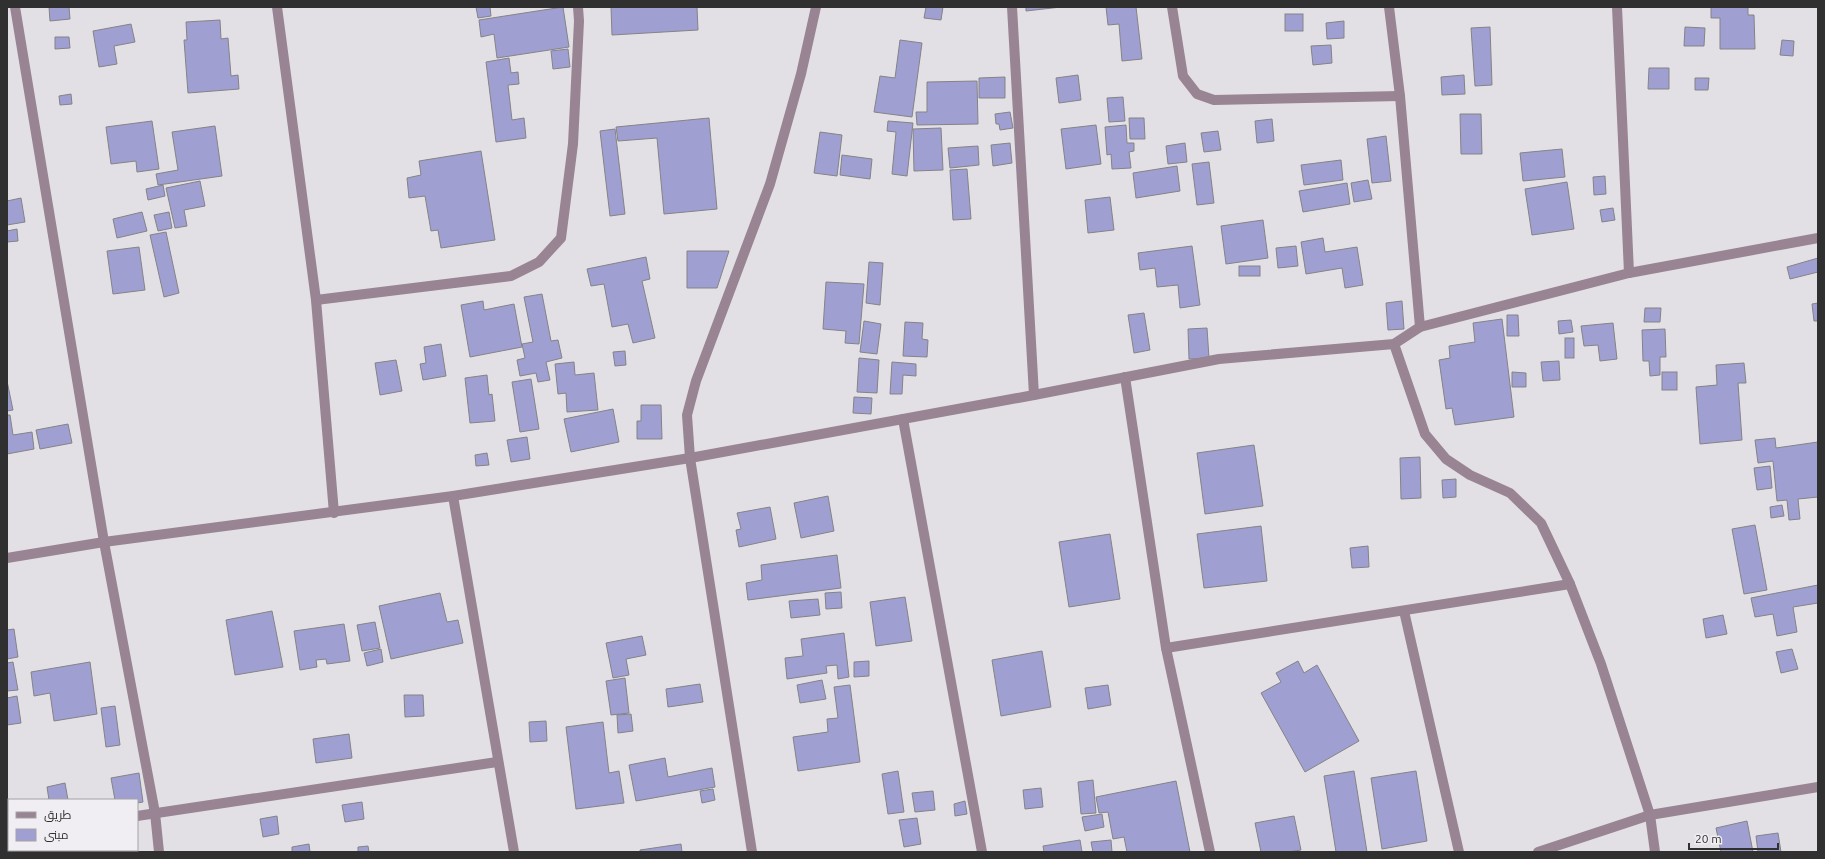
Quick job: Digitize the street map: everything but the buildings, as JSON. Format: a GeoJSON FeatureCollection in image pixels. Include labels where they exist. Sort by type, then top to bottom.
{"type":"FeatureCollection","features":[{"type":"Feature","properties":{"kind":"street"},"geometry":{"type":"LineString","coordinates":[[15,7],[104,542],[155,813],[159,852]]}},
{"type":"Feature","properties":{"kind":"street"},"geometry":{"type":"LineString","coordinates":[[277,7],[316,300],[334,513]]}},
{"type":"Feature","properties":{"kind":"street"},"geometry":{"type":"LineString","coordinates":[[316,300],[511,276],[539,262],[561,238],[573,144],[579,20],[578,7]]}},
{"type":"Feature","properties":{"kind":"street"},"geometry":{"type":"LineString","coordinates":[[752,852],[690,458],[687,415],[696,381],[770,184],[801,74],[816,7]]}},
{"type":"Feature","properties":{"kind":"street"},"geometry":{"type":"LineString","coordinates":[[1012,7],[1034,395]]}},
{"type":"Feature","properties":{"kind":"street"},"geometry":{"type":"LineString","coordinates":[[1172,7],[1183,76],[1197,94],[1214,100],[1400,96]]}},
{"type":"Feature","properties":{"kind":"street"},"geometry":{"type":"LineString","coordinates":[[1389,7],[1400,96],[1420,327]]}},
{"type":"Feature","properties":{"kind":"street"},"geometry":{"type":"LineString","coordinates":[[1617,7],[1629,273]]}},
{"type":"Feature","properties":{"kind":"street"},"geometry":{"type":"LineString","coordinates":[[7,558],[104,542],[334,513],[453,496],[690,458],[1034,395],[1219,359],[1394,344],[1420,327],[1629,273],[1818,238]]}},
{"type":"Feature","properties":{"kind":"street"},"geometry":{"type":"LineString","coordinates":[[1394,344],[1425,434],[1446,459],[1470,475],[1510,494],[1541,523],[1570,584],[1601,664],[1650,815],[1655,852]]}},
{"type":"Feature","properties":{"kind":"street"},"geometry":{"type":"LineString","coordinates":[[1125,377],[1166,648],[1210,852]]}},
{"type":"Feature","properties":{"kind":"street"},"geometry":{"type":"LineString","coordinates":[[903,419],[982,852]]}},
{"type":"Feature","properties":{"kind":"street"},"geometry":{"type":"LineString","coordinates":[[453,496],[497,762],[514,852]]}},
{"type":"Feature","properties":{"kind":"street"},"geometry":{"type":"LineString","coordinates":[[1166,648],[1570,584]]}},
{"type":"Feature","properties":{"kind":"street"},"geometry":{"type":"LineString","coordinates":[[1404,611],[1459,852]]}},
{"type":"Feature","properties":{"kind":"street"},"geometry":{"type":"LineString","coordinates":[[138,816],[497,762]]}},
{"type":"Feature","properties":{"kind":"street"},"geometry":{"type":"LineString","coordinates":[[1538,852],[1650,815],[1818,787]]}}]}
